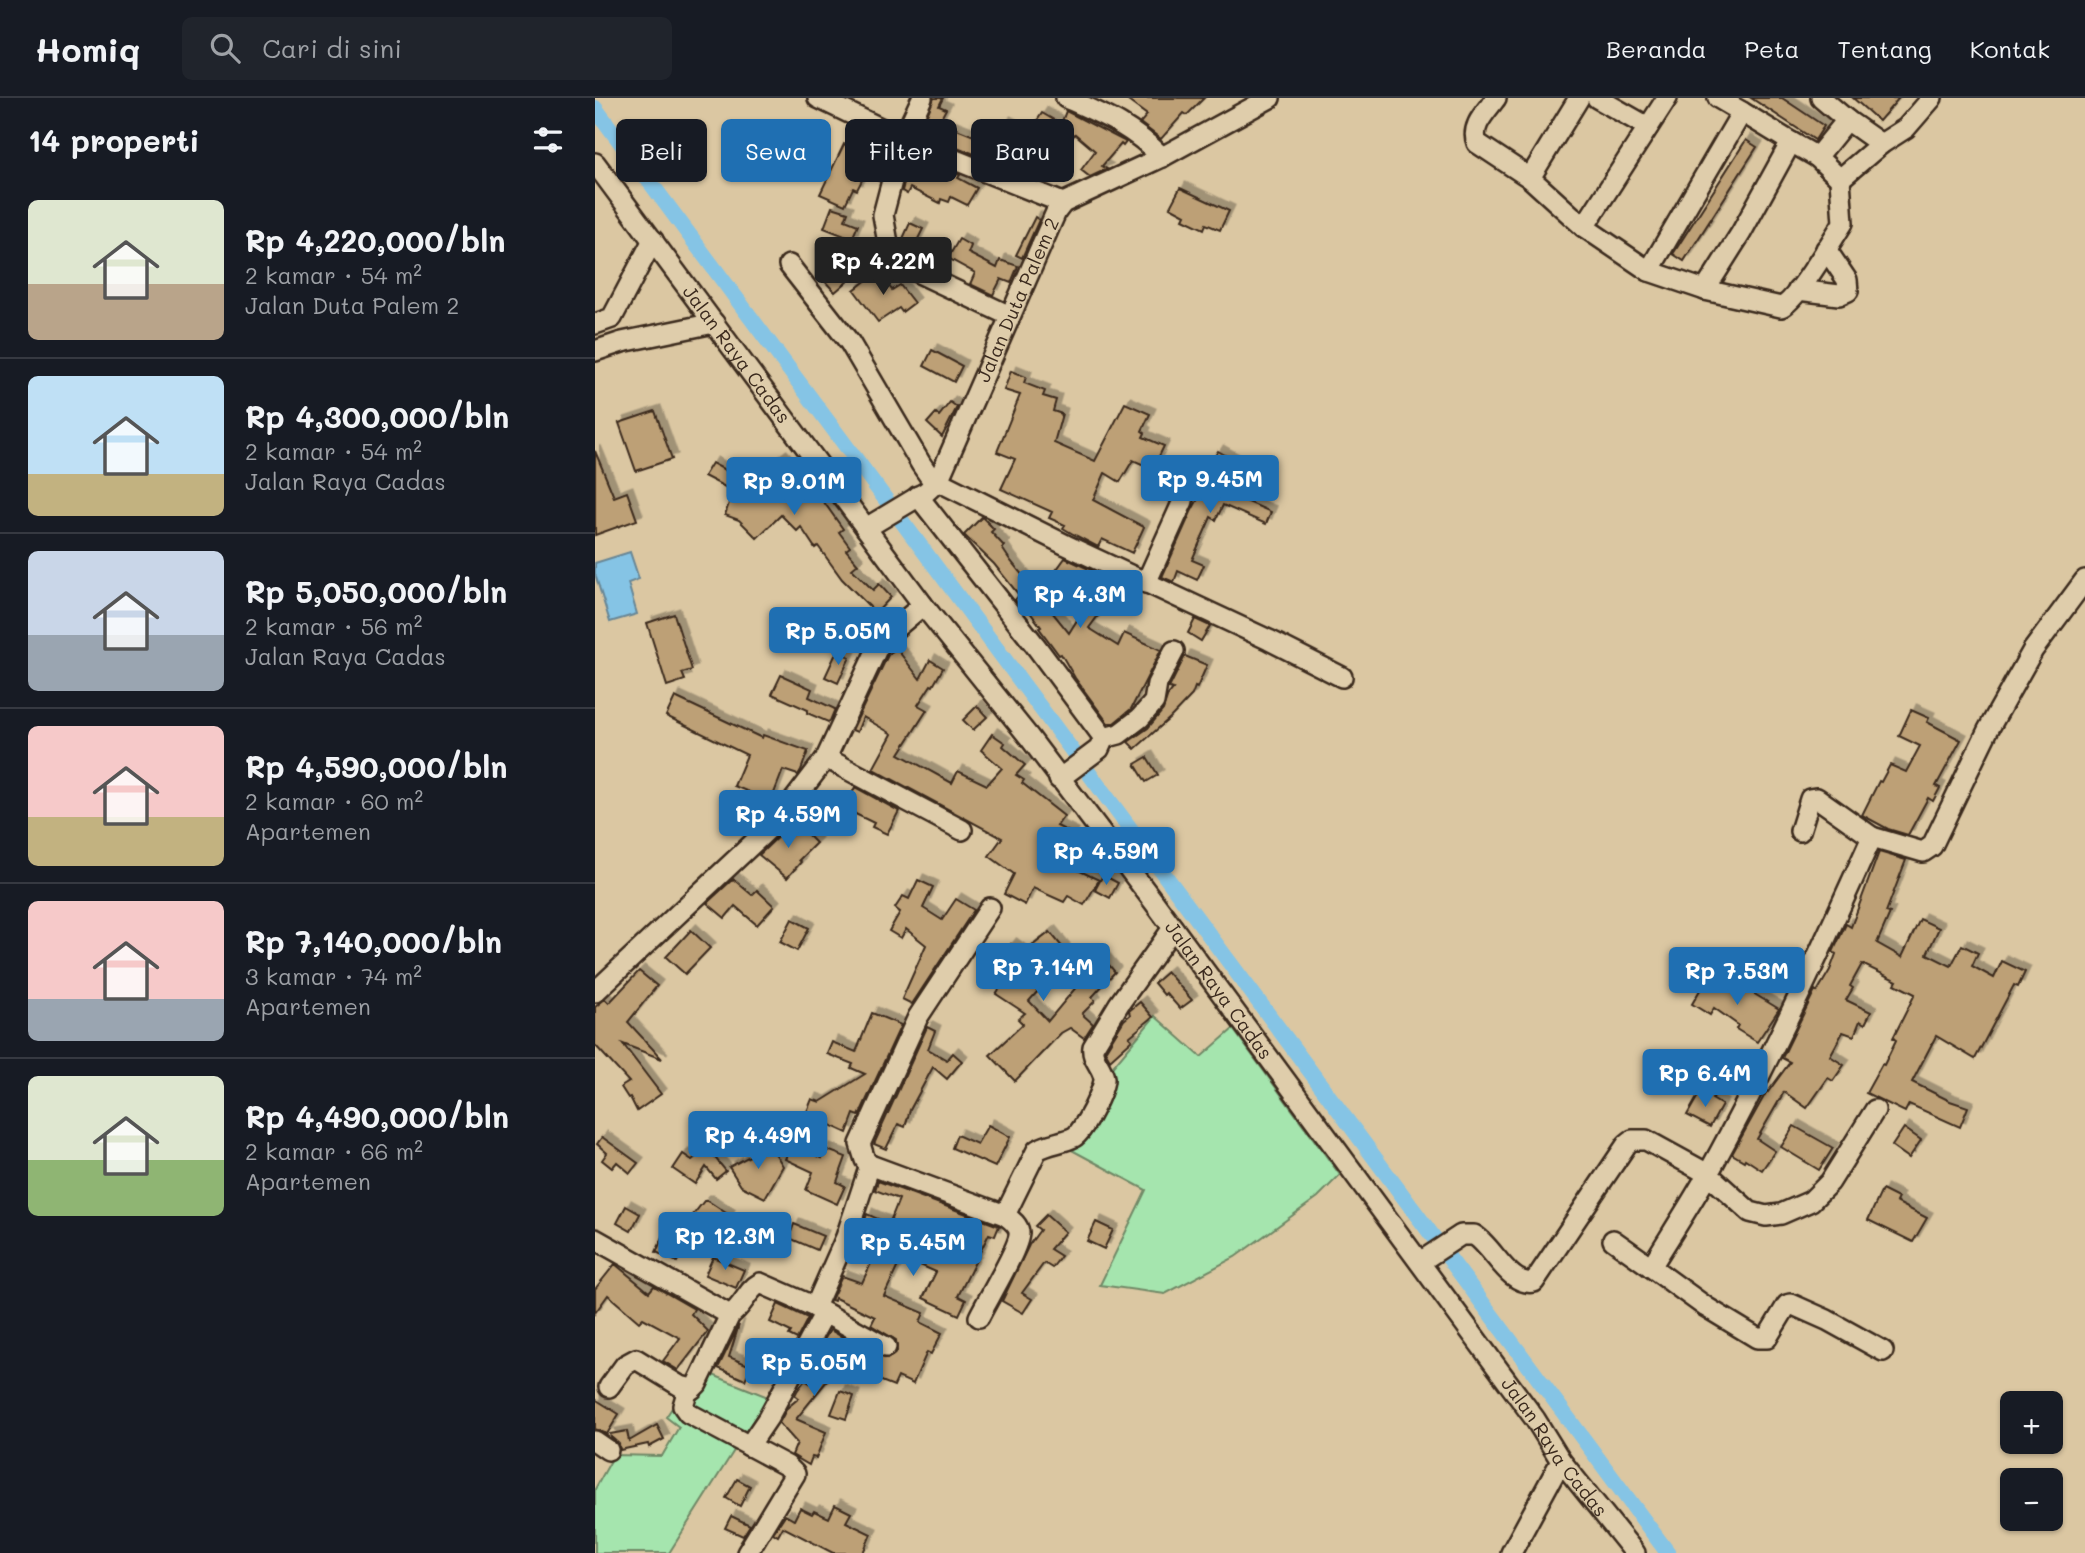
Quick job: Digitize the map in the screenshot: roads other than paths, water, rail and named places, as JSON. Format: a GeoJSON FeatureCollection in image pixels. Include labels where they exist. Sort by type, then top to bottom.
{"type":"FeatureCollection","features":[{"type":"Feature","properties":{"kind":"street"},"geometry":{"type":"LineString","coordinates":[[818,98],[862,119]]}},
{"type":"Feature","properties":{"kind":"street"},"geometry":{"type":"LineString","coordinates":[[912,119],[922,98]]}},
{"type":"Feature","properties":{"kind":"street"},"geometry":{"type":"LineString","coordinates":[[1066,98],[1120,122],[1162,157]]}},
{"type":"Feature","properties":{"kind":"street","name":"Jalan Duta Palem 2"},"geometry":{"type":"LineString","coordinates":[[924,492],[1010,316],[1056,212],[1063,203],[1162,157],[1270,98]]}},
{"type":"Feature","properties":{"kind":"street"},"geometry":{"type":"LineString","coordinates":[[1496,98],[1476,126],[1475,140],[1530,178],[1584,227],[1649,271],[1705,290],[1781,307],[1788,305],[1843,223],[1840,179],[1817,157],[1718,98]]}},
{"type":"Feature","properties":{"kind":"street"},"geometry":{"type":"LineString","coordinates":[[1530,178],[1580,98]]}},
{"type":"Feature","properties":{"kind":"street"},"geometry":{"type":"LineString","coordinates":[[1597,98],[1648,127]]}},
{"type":"Feature","properties":{"kind":"street"},"geometry":{"type":"LineString","coordinates":[[1584,227],[1667,98]]}},
{"type":"Feature","properties":{"kind":"street"},"geometry":{"type":"LineString","coordinates":[[1821,98],[1881,144]]}},
{"type":"Feature","properties":{"kind":"street"},"geometry":{"type":"LineString","coordinates":[[1840,179],[1881,144],[1906,128],[1932,98]]}},
{"type":"Feature","properties":{"kind":"street"},"geometry":{"type":"LineString","coordinates":[[1649,271],[1742,112]]}},
{"type":"Feature","properties":{"kind":"street"},"geometry":{"type":"LineString","coordinates":[[1817,157],[1847,120]]}},
{"type":"Feature","properties":{"kind":"street"},"geometry":{"type":"LineString","coordinates":[[1705,290],[1741,233],[1791,142]]}},
{"type":"Feature","properties":{"kind":"street"},"geometry":{"type":"LineString","coordinates":[[957,161],[1063,203]]}},
{"type":"Feature","properties":{"kind":"street","name":"Jalan Raya Cadas"},"geometry":{"type":"LineString","coordinates":[[595,163],[713,323],[871,526],[923,605],[1029,737],[1064,775],[1173,928],[1424,1260],[1535,1419],[1561,1461],[1635,1553]]}},
{"type":"Feature","properties":{"kind":"street"},"geometry":{"type":"LineString","coordinates":[[892,182],[883,215],[891,260],[1010,316]]}},
{"type":"Feature","properties":{"kind":"street"},"geometry":{"type":"LineString","coordinates":[[622,342],[604,321],[653,240]]}},
{"type":"Feature","properties":{"kind":"street"},"geometry":{"type":"LineString","coordinates":[[1798,290],[1839,295],[1848,291],[1847,280],[1826,249]]}},
{"type":"Feature","properties":{"kind":"street"},"geometry":{"type":"LineString","coordinates":[[789,265],[850,343],[930,477],[924,492],[871,526]]}},
{"type":"Feature","properties":{"kind":"street"},"geometry":{"type":"LineString","coordinates":[[595,351],[622,342],[713,323]]}},
{"type":"Feature","properties":{"kind":"street"},"geometry":{"type":"LineString","coordinates":[[924,492],[1146,583],[1342,677]]}},
{"type":"Feature","properties":{"kind":"street"},"geometry":{"type":"LineString","coordinates":[[924,492],[1035,645],[1101,744]]}},
{"type":"Feature","properties":{"kind":"street"},"geometry":{"type":"LineString","coordinates":[[1146,583],[1183,501]]}},
{"type":"Feature","properties":{"kind":"street"},"geometry":{"type":"LineString","coordinates":[[1800,831],[1810,799],[1817,798],[1872,837],[1923,852],[1932,846],[1988,730],[2033,650],[2085,580]]}},
{"type":"Feature","properties":{"kind":"street"},"geometry":{"type":"LineString","coordinates":[[595,992],[781,817],[826,758],[885,637],[923,605]]}},
{"type":"Feature","properties":{"kind":"street"},"geometry":{"type":"LineString","coordinates":[[1064,775],[1101,744],[1140,718],[1154,702],[1157,684],[1174,651]]}},
{"type":"Feature","properties":{"kind":"street"},"geometry":{"type":"LineString","coordinates":[[826,758],[962,830]]}},
{"type":"Feature","properties":{"kind":"street"},"geometry":{"type":"LineString","coordinates":[[1651,1267],[1708,1174],[1808,980],[1872,837]]}},
{"type":"Feature","properties":{"kind":"street"},"geometry":{"type":"LineString","coordinates":[[978,1317],[1019,1236],[1015,1224],[1005,1215],[870,1165],[862,1154],[862,1138],[918,1017],[990,908]]}},
{"type":"Feature","properties":{"kind":"street"},"geometry":{"type":"LineString","coordinates":[[1005,1215],[1037,1150],[1080,1132],[1103,1084],[1101,1070],[1092,1054],[1093,1047],[1119,1004],[1173,928]]}},
{"type":"Feature","properties":{"kind":"street"},"geometry":{"type":"LineString","coordinates":[[1424,1260],[1461,1235],[1474,1235],[1516,1279],[1534,1282],[1632,1140],[1646,1140],[1708,1174],[1751,1212],[1766,1216],[1793,1209],[1811,1200],[1830,1182],[1875,1110]]}},
{"type":"Feature","properties":{"kind":"street"},"geometry":{"type":"LineString","coordinates":[[750,1446],[820,1311],[870,1165]]}},
{"type":"Feature","properties":{"kind":"street"},"geometry":{"type":"LineString","coordinates":[[595,1239],[730,1315]]}},
{"type":"Feature","properties":{"kind":"street"},"geometry":{"type":"LineString","coordinates":[[1613,1240],[1695,1300],[1757,1338],[1767,1338],[1787,1305],[1791,1304],[1827,1320],[1882,1351]]}},
{"type":"Feature","properties":{"kind":"street"},"geometry":{"type":"LineString","coordinates":[[609,1387],[625,1365],[636,1359],[692,1390],[730,1315],[740,1308],[754,1286],[760,1283],[820,1311],[886,1347]]}},
{"type":"Feature","properties":{"kind":"street"},"geometry":{"type":"LineString","coordinates":[[688,1390],[683,1406],[688,1413],[787,1466],[795,1476],[747,1553]]}},
{"type":"Feature","properties":{"kind":"street"},"geometry":{"type":"LineString","coordinates":[[1511,1553],[1561,1461]]}},
{"type":"Feature","properties":{"kind":"water"},"geometry":{"type":"Polygon","coordinates":[[[630,552],[639,579],[628,583],[637,614],[610,622],[595,574],[595,563],[630,552]]]}},
{"type":"Feature","properties":{"kind":"waterway"},"geometry":{"type":"LineString","coordinates":[[595,108],[1668,1553]]}}]}
